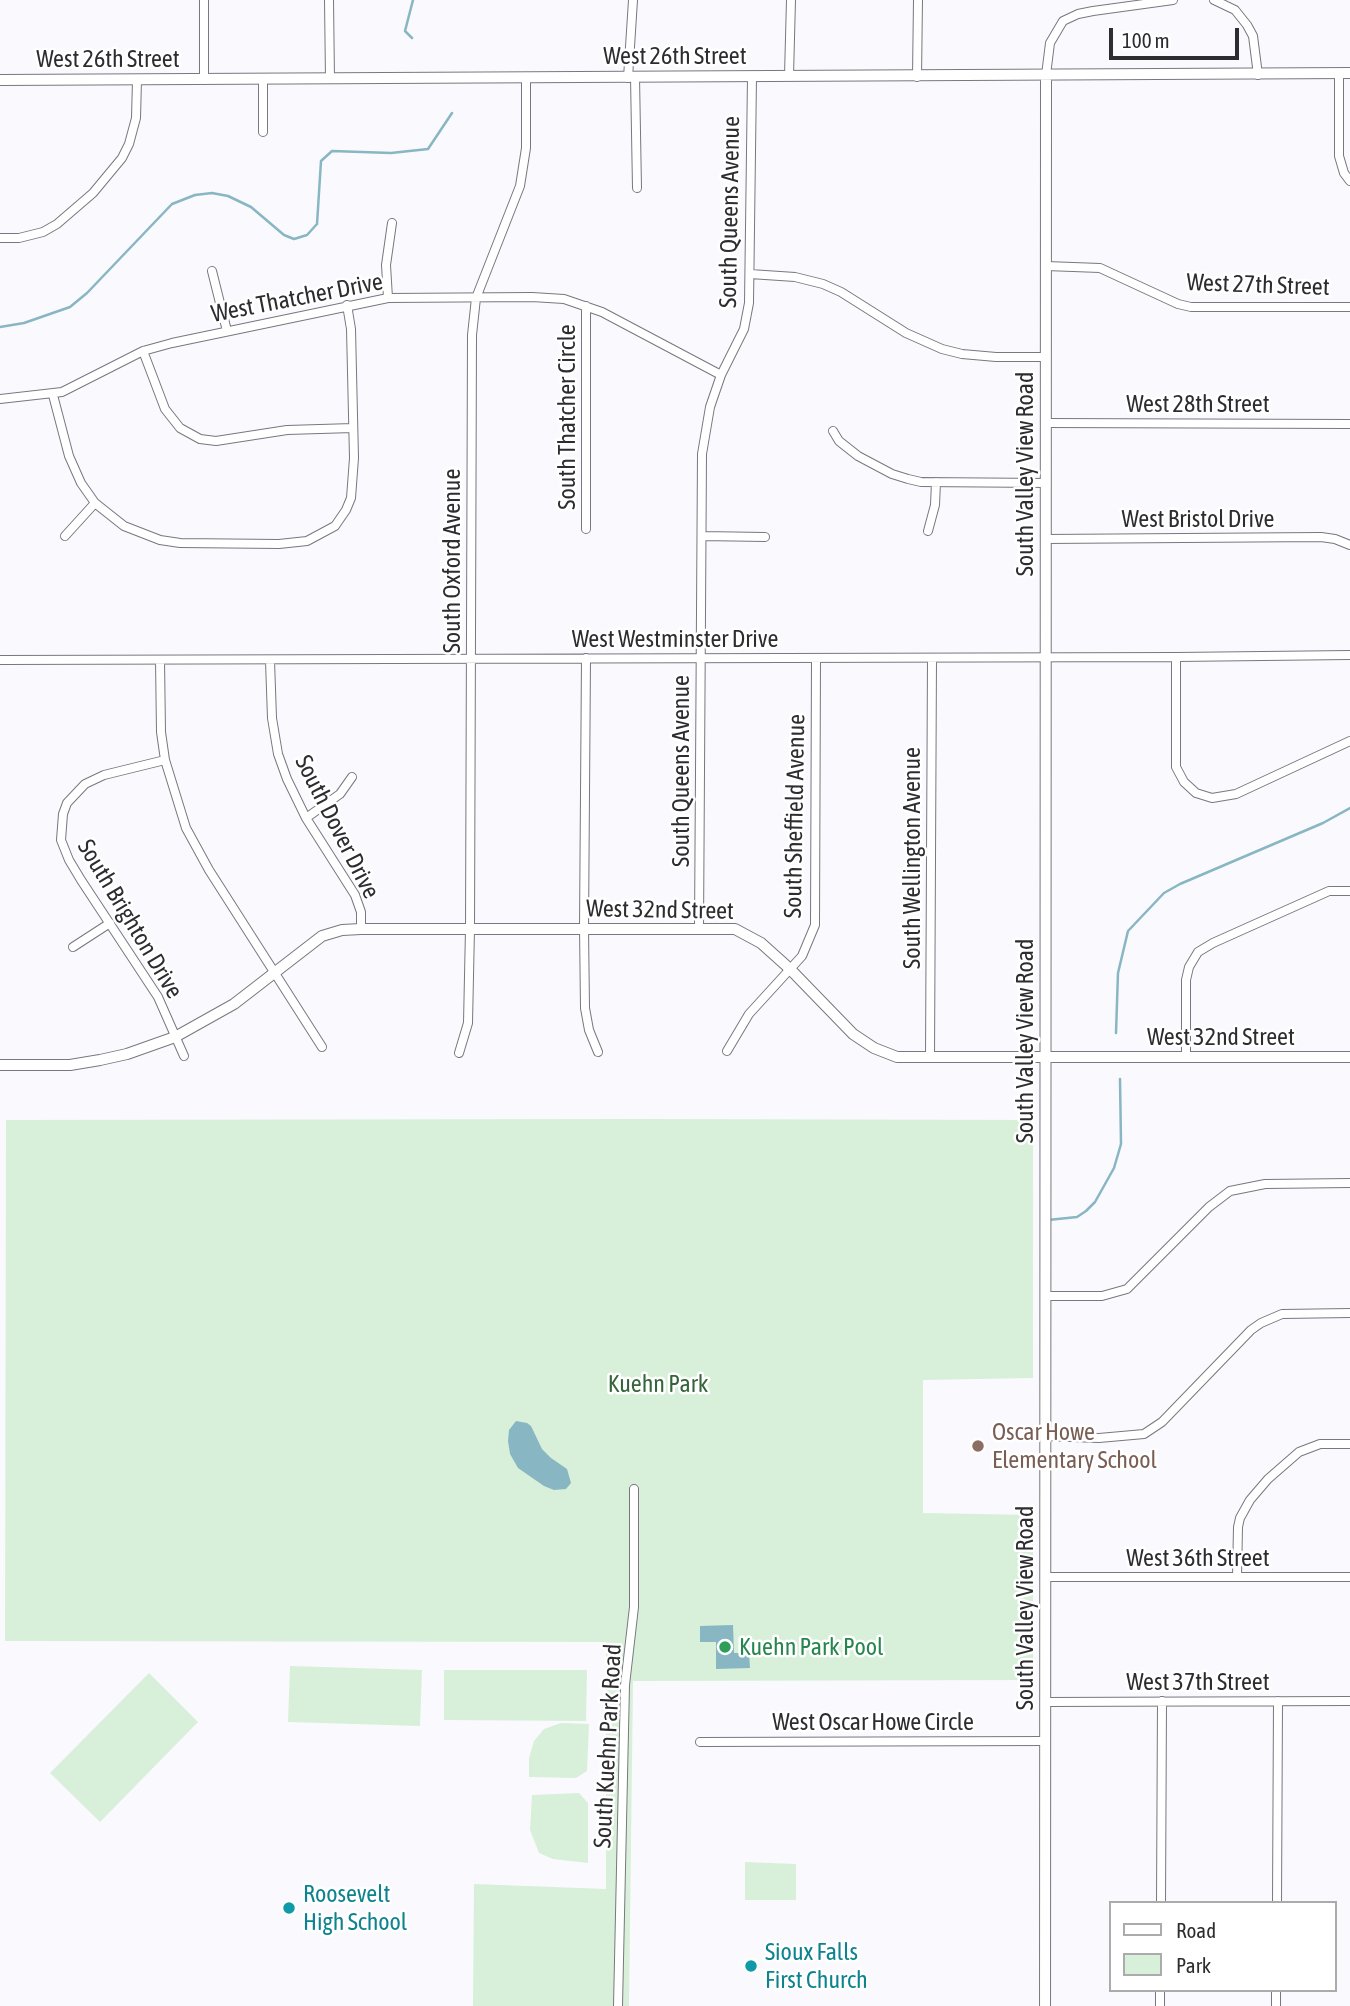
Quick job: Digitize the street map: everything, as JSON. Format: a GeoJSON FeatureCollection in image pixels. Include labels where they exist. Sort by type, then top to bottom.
{"type":"FeatureCollection","features":[{"type":"Feature","properties":{"kind":"street"},"geometry":{"type":"LineString","coordinates":[[204,0],[204,80]]}},
{"type":"Feature","properties":{"kind":"street"},"geometry":{"type":"LineString","coordinates":[[330,0],[330,79]]}},
{"type":"Feature","properties":{"kind":"street"},"geometry":{"type":"LineString","coordinates":[[633,0],[632,78],[637,188]]}},
{"type":"Feature","properties":{"kind":"street"},"geometry":{"type":"LineString","coordinates":[[789,76],[791,0]]}},
{"type":"Feature","properties":{"kind":"street"},"geometry":{"type":"LineString","coordinates":[[917,77],[918,0]]}},
{"type":"Feature","properties":{"kind":"street"},"geometry":{"type":"LineString","coordinates":[[1046,75],[1050,43],[1063,21],[1093,11],[1173,0]]}},
{"type":"Feature","properties":{"kind":"street"},"geometry":{"type":"LineString","coordinates":[[1214,0],[1236,10],[1247,25],[1253,36],[1258,75]]}},
{"type":"Feature","properties":{"kind":"street"},"geometry":{"type":"LineString","coordinates":[[1344,74],[1339,156],[1344,173],[1350,181]]}},
{"type":"Feature","properties":{"kind":"street","name":"West 26th Street"},"geometry":{"type":"LineString","coordinates":[[0,80],[1344,74]]}},
{"type":"Feature","properties":{"kind":"street","name":"South Valley View Road"},"geometry":{"type":"LineString","coordinates":[[1045,2006],[1046,75]]}},
{"type":"Feature","properties":{"kind":"street","name":"South Queens Avenue"},"geometry":{"type":"LineString","coordinates":[[699,928],[702,454],[710,407],[721,375],[744,329],[749,303],[752,77]]}},
{"type":"Feature","properties":{"kind":"street","name":"South Oxford Avenue"},"geometry":{"type":"LineString","coordinates":[[459,1053],[468,1023],[470,929],[472,335],[476,298],[520,186],[526,148],[526,78]]}},
{"type":"Feature","properties":{"kind":"street"},"geometry":{"type":"LineString","coordinates":[[0,238],[19,238],[43,232],[57,224],[93,193],[122,158],[129,144],[136,118],[137,80]]}},
{"type":"Feature","properties":{"kind":"street"},"geometry":{"type":"LineString","coordinates":[[263,80],[263,132]]}},
{"type":"Feature","properties":{"kind":"street"},"geometry":{"type":"LineString","coordinates":[[387,298],[386,265],[392,223]]}},
{"type":"Feature","properties":{"kind":"street","name":"West 27th Street"},"geometry":{"type":"LineString","coordinates":[[1046,266],[1100,268],[1178,304],[1191,307],[1350,307]]}},
{"type":"Feature","properties":{"kind":"street"},"geometry":{"type":"LineString","coordinates":[[212,271],[227,331]]}},
{"type":"Feature","properties":{"kind":"street"},"geometry":{"type":"LineString","coordinates":[[750,274],[795,276],[823,284],[841,292],[906,333],[943,349],[962,354],[996,357],[1045,357]]}},
{"type":"Feature","properties":{"kind":"street","name":"West Thatcher Drive"},"geometry":{"type":"LineString","coordinates":[[0,399],[53,395],[143,351],[387,298],[547,297],[586,306],[638,330],[721,375]]}},
{"type":"Feature","properties":{"kind":"street"},"geometry":{"type":"LineString","coordinates":[[53,395],[74,468],[95,503],[124,526],[160,540],[279,544],[307,541],[335,526],[346,510],[353,479],[351,330],[347,305]]}},
{"type":"Feature","properties":{"kind":"street","name":"South Thatcher Circle"},"geometry":{"type":"LineString","coordinates":[[586,306],[586,528]]}},
{"type":"Feature","properties":{"kind":"street"},"geometry":{"type":"LineString","coordinates":[[143,351],[165,409],[180,428],[200,439],[216,442],[287,429],[353,428]]}},
{"type":"Feature","properties":{"kind":"street","name":"West 28th Street"},"geometry":{"type":"LineString","coordinates":[[1046,423],[1350,424]]}},
{"type":"Feature","properties":{"kind":"street"},"geometry":{"type":"LineString","coordinates":[[832,431],[846,448],[878,467],[908,479],[936,482],[1046,483]]}},
{"type":"Feature","properties":{"kind":"street"},"geometry":{"type":"LineString","coordinates":[[928,531],[936,505],[936,482]]}},
{"type":"Feature","properties":{"kind":"street"},"geometry":{"type":"LineString","coordinates":[[65,536],[95,503]]}},
{"type":"Feature","properties":{"kind":"street"},"geometry":{"type":"LineString","coordinates":[[702,537],[765,537]]}},
{"type":"Feature","properties":{"kind":"street","name":"West Bristol Drive"},"geometry":{"type":"LineString","coordinates":[[1046,540],[1321,537],[1350,545]]}},
{"type":"Feature","properties":{"kind":"street","name":"West Westminster Drive"},"geometry":{"type":"LineString","coordinates":[[0,660],[1350,655]]}},
{"type":"Feature","properties":{"kind":"street","name":"South Sheffield Avenue"},"geometry":{"type":"LineString","coordinates":[[727,1051],[748,1014],[790,969],[812,935],[816,913],[816,657]]}},
{"type":"Feature","properties":{"kind":"street"},"geometry":{"type":"LineString","coordinates":[[1176,657],[1176,767],[1184,782],[1196,793],[1212,797],[1236,794],[1350,741]]}},
{"type":"Feature","properties":{"kind":"street"},"geometry":{"type":"LineString","coordinates":[[586,658],[585,1008],[589,1030],[598,1052]]}},
{"type":"Feature","properties":{"kind":"street","name":"South Wellington Avenue"},"geometry":{"type":"LineString","coordinates":[[930,1058],[932,658]]}},
{"type":"Feature","properties":{"kind":"street"},"geometry":{"type":"LineString","coordinates":[[160,660],[161,732],[165,760],[180,810],[196,847],[322,1046]]}},
{"type":"Feature","properties":{"kind":"street","name":"South Dover Drive"},"geometry":{"type":"LineString","coordinates":[[270,660],[274,734],[287,779],[306,818],[355,895],[361,912],[361,929]]}},
{"type":"Feature","properties":{"kind":"street","name":"South Brighton Drive"},"geometry":{"type":"LineString","coordinates":[[165,760],[91,780],[72,797],[63,814],[61,840],[81,880],[158,997],[184,1056]]}},
{"type":"Feature","properties":{"kind":"street"},"geometry":{"type":"LineString","coordinates":[[306,818],[340,794],[352,777]]}},
{"type":"Feature","properties":{"kind":"street"},"geometry":{"type":"LineString","coordinates":[[1186,1058],[1186,980],[1189,967],[1198,952],[1329,891],[1350,891]]}},
{"type":"Feature","properties":{"kind":"street"},"geometry":{"type":"LineString","coordinates":[[73,947],[110,923]]}},
{"type":"Feature","properties":{"kind":"street","name":"West 32nd Street"},"geometry":{"type":"LineString","coordinates":[[0,1065],[69,1065],[127,1054],[175,1037],[234,1004],[322,936],[342,929],[735,929],[750,935],[790,969],[852,1034],[874,1048],[897,1057],[1350,1057]]}},
{"type":"Feature","properties":{"kind":"street"},"geometry":{"type":"LineString","coordinates":[[1046,1296],[1102,1296],[1127,1289],[1209,1207],[1230,1191],[1265,1184],[1350,1183]]}},
{"type":"Feature","properties":{"kind":"street"},"geometry":{"type":"LineString","coordinates":[[1046,1436],[1121,1437],[1144,1434],[1163,1422],[1251,1330],[1261,1323],[1282,1314],[1350,1313]]}},
{"type":"Feature","properties":{"kind":"street"},"geometry":{"type":"LineString","coordinates":[[1237,1577],[1238,1527],[1250,1500],[1268,1479],[1299,1452],[1320,1444],[1350,1444]]}},
{"type":"Feature","properties":{"kind":"street","name":"South Kuehn Park Road"},"geometry":{"type":"LineString","coordinates":[[618,2006],[625,1685],[634,1607],[634,1489]]}},
{"type":"Feature","properties":{"kind":"street","name":"West 36th Street"},"geometry":{"type":"LineString","coordinates":[[1045,1577],[1350,1577]]}},
{"type":"Feature","properties":{"kind":"street"},"geometry":{"type":"LineString","coordinates":[[1277,1901],[1278,1701]]}},
{"type":"Feature","properties":{"kind":"street","name":"West 37th Street"},"geometry":{"type":"LineString","coordinates":[[1046,1702],[1350,1701]]}},
{"type":"Feature","properties":{"kind":"street"},"geometry":{"type":"LineString","coordinates":[[1161,1901],[1162,1702]]}},
{"type":"Feature","properties":{"kind":"street","name":"West Oscar Howe Circle"},"geometry":{"type":"LineString","coordinates":[[700,1742],[1045,1741]]}},
{"type":"Feature","properties":{"kind":"green space","name":"Kuehn Park"},"geometry":{"type":"Polygon","coordinates":[[[6,1120],[1033,1120],[1033,1378],[923,1380],[923,1513],[1033,1515],[1033,1680],[633,1681],[629,2006],[473,2006],[474,1884],[606,1889],[606,1642],[5,1641],[6,1120]]]}},
{"type":"Feature","properties":{"kind":"green space"},"geometry":{"type":"Polygon","coordinates":[[[290,1666],[422,1670],[420,1726],[288,1722],[290,1666]]]}},
{"type":"Feature","properties":{"kind":"green space"},"geometry":{"type":"Polygon","coordinates":[[[444,1670],[587,1670],[586,1721],[444,1720],[444,1670]]]}},
{"type":"Feature","properties":{"kind":"green space"},"geometry":{"type":"Polygon","coordinates":[[[149,1673],[198,1722],[100,1822],[50,1773],[149,1673]]]}},
{"type":"Feature","properties":{"kind":"green space"},"geometry":{"type":"Polygon","coordinates":[[[561,1723],[589,1724],[587,1771],[576,1778],[529,1777],[529,1758],[534,1741],[544,1729],[561,1723]]]}},
{"type":"Feature","properties":{"kind":"green space"},"geometry":{"type":"Polygon","coordinates":[[[579,1793],[588,1803],[588,1863],[553,1859],[539,1853],[530,1830],[532,1795],[579,1793]]]}},
{"type":"Feature","properties":{"kind":"green space"},"geometry":{"type":"Polygon","coordinates":[[[745,1862],[796,1864],[796,1900],[745,1900],[745,1862]]]}},
{"type":"Feature","properties":{"kind":"water"},"geometry":{"type":"Polygon","coordinates":[[[516,1421],[531,1426],[542,1449],[567,1469],[571,1483],[566,1489],[554,1490],[544,1486],[518,1468],[510,1454],[508,1441],[509,1430],[516,1421]]]}},
{"type":"Feature","properties":{"kind":"water","name":"Kuehn Park Pool"},"geometry":{"type":"Polygon","coordinates":[[[733,1625],[734,1653],[749,1653],[750,1668],[716,1669],[716,1642],[700,1642],[700,1626],[733,1625]]]}},
{"type":"Feature","properties":{"kind":"waterway"},"geometry":{"type":"LineString","coordinates":[[412,38],[405,31],[413,0]]}},
{"type":"Feature","properties":{"kind":"waterway"},"geometry":{"type":"LineString","coordinates":[[0,327],[24,323],[70,307],[87,293],[172,204],[195,195],[212,193],[228,196],[251,207],[284,235],[294,239],[307,235],[317,224],[321,161],[332,151],[391,153],[428,149],[452,113]]}},
{"type":"Feature","properties":{"kind":"waterway"},"geometry":{"type":"LineString","coordinates":[[1116,1033],[1118,973],[1128,931],[1164,893],[1323,823],[1350,808]]}},
{"type":"Feature","properties":{"kind":"waterway"},"geometry":{"type":"LineString","coordinates":[[1048,1220],[1077,1217],[1086,1211],[1095,1202],[1114,1168],[1121,1144],[1120,1079]]}},
{"type":"Feature","properties":{"kind":"place","name":"Oscar Howe Elementary School"},"geometry":{"type":"Point","coordinates":[978,1446]}},
{"type":"Feature","properties":{"kind":"place","name":"Kuehn Park Pool"},"geometry":{"type":"Point","coordinates":[725,1647]}},
{"type":"Feature","properties":{"kind":"place","name":"Roosevelt High School"},"geometry":{"type":"Point","coordinates":[289,1908]}},
{"type":"Feature","properties":{"kind":"place","name":"Sioux Falls First Church"},"geometry":{"type":"Point","coordinates":[751,1966]}}]}
